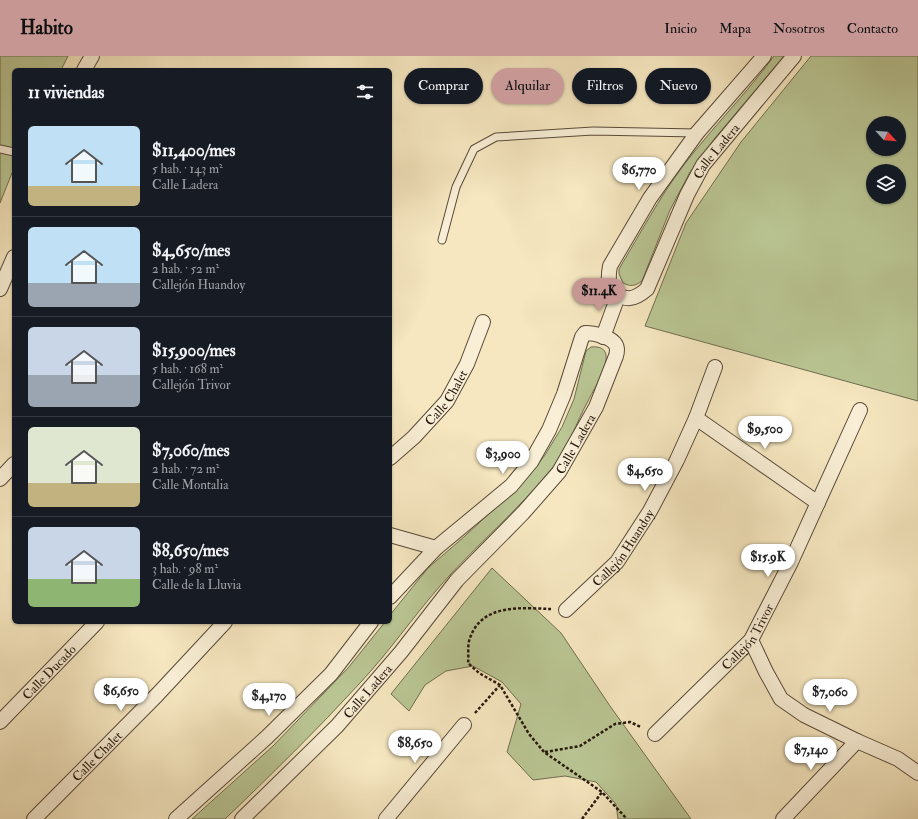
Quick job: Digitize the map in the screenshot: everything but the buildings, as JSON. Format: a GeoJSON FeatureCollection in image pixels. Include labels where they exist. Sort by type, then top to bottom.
{"type":"FeatureCollection","features":[{"type":"Feature","properties":{"kind":"street"},"geometry":{"type":"LineString","coordinates":[[85,68],[92,56]]}},
{"type":"Feature","properties":{"kind":"street","name":"Calle Ladera"},"geometry":{"type":"LineString","coordinates":[[764,56],[697,133],[650,198],[610,266],[608,284],[611,293],[623,298],[634,298],[647,289],[687,196],[703,165],[794,56]]}},
{"type":"Feature","properties":{"kind":"street"},"geometry":{"type":"LineString","coordinates":[[0,289],[12,262]]}},
{"type":"Feature","properties":{"kind":"street"},"geometry":{"type":"LineString","coordinates":[[392,593],[436,548],[511,486],[531,462],[549,430],[564,394],[582,337],[585,333],[592,333],[604,337],[618,296]]}},
{"type":"Feature","properties":{"kind":"street","name":"Calle Chalet"},"geometry":{"type":"LineString","coordinates":[[392,456],[414,437],[448,401],[467,364],[482,322]]}},
{"type":"Feature","properties":{"kind":"street","name":"Calle Ladera"},"geometry":{"type":"LineString","coordinates":[[242,819],[337,726],[401,652],[457,580],[523,513],[560,472],[596,407],[616,356],[617,349],[615,344],[610,339],[604,337]]}},
{"type":"Feature","properties":{"kind":"street","name":"Callejón Huandoy"},"geometry":{"type":"LineString","coordinates":[[566,610],[617,562],[650,511],[677,460],[696,418],[715,367]]}},
{"type":"Feature","properties":{"kind":"street","name":"Callejón Trivor"},"geometry":{"type":"LineString","coordinates":[[655,734],[751,640],[791,562],[860,410]]}},
{"type":"Feature","properties":{"kind":"street"},"geometry":{"type":"LineString","coordinates":[[696,418],[818,503]]}},
{"type":"Feature","properties":{"kind":"street"},"geometry":{"type":"LineString","coordinates":[[0,479],[12,466]]}},
{"type":"Feature","properties":{"kind":"street"},"geometry":{"type":"LineString","coordinates":[[392,536],[436,548]]}},
{"type":"Feature","properties":{"kind":"street","name":"Calle Ducado"},"geometry":{"type":"LineString","coordinates":[[0,722],[95,624]]}},
{"type":"Feature","properties":{"kind":"street","name":"Calle Chalet"},"geometry":{"type":"LineString","coordinates":[[34,819],[157,695],[223,624]]}},
{"type":"Feature","properties":{"kind":"street"},"geometry":{"type":"LineString","coordinates":[[176,819],[267,737],[331,674],[369,624]]}},
{"type":"Feature","properties":{"kind":"street"},"geometry":{"type":"LineString","coordinates":[[751,640],[781,699],[804,715],[898,759],[918,773]]}},
{"type":"Feature","properties":{"kind":"street"},"geometry":{"type":"LineString","coordinates":[[386,819],[464,725]]}},
{"type":"Feature","properties":{"kind":"street"},"geometry":{"type":"LineString","coordinates":[[783,819],[857,741]]}},
{"type":"Feature","properties":{"kind":"lane"},"geometry":{"type":"LineString","coordinates":[[442,240],[456,187],[474,148],[496,137],[593,131],[697,133]]}},
{"type":"Feature","properties":{"kind":"lane"},"geometry":{"type":"LineString","coordinates":[[0,149],[12,152]]}},
{"type":"Feature","properties":{"kind":"path"},"geometry":{"type":"LineString","coordinates":[[566,610],[514,608],[495,612],[479,621],[469,638],[468,662],[479,673],[500,686],[529,734],[544,752],[602,792],[625,816],[626,819]]}},
{"type":"Feature","properties":{"kind":"path"},"geometry":{"type":"LineString","coordinates":[[464,725],[500,686]]}},
{"type":"Feature","properties":{"kind":"path"},"geometry":{"type":"LineString","coordinates":[[544,752],[580,746],[615,724],[630,722],[655,734]]}},
{"type":"Feature","properties":{"kind":"path"},"geometry":{"type":"LineString","coordinates":[[582,819],[602,792]]}},
{"type":"Feature","properties":{"kind":"green space"},"geometry":{"type":"Polygon","coordinates":[[[0,56],[68,56],[62,68],[12,68],[12,173],[0,203],[0,56]]]}},
{"type":"Feature","properties":{"kind":"green space"},"geometry":{"type":"Polygon","coordinates":[[[774,56],[784,56],[715,138],[690,172],[670,210],[642,281],[633,285],[623,283],[619,274],[619,269],[666,191],[694,152],[774,56]]]}},
{"type":"Feature","properties":{"kind":"green space"},"geometry":{"type":"Polygon","coordinates":[[[811,56],[918,56],[918,401],[645,326],[686,223],[741,142],[811,56]]]}},
{"type":"Feature","properties":{"kind":"green space"},"geometry":{"type":"Polygon","coordinates":[[[591,347],[601,348],[605,352],[606,359],[604,368],[564,451],[540,483],[440,586],[371,671],[344,701],[225,819],[192,819],[273,746],[348,668],[383,624],[392,624],[392,613],[428,568],[465,536],[527,478],[545,455],[562,427],[574,399],[586,351],[591,347]]]}},
{"type":"Feature","properties":{"kind":"green space"},"geometry":{"type":"Polygon","coordinates":[[[492,568],[561,633],[610,706],[691,819],[618,819],[616,804],[596,782],[565,776],[533,780],[507,752],[521,704],[502,682],[473,666],[446,671],[425,685],[409,711],[391,694],[492,568]]]}}]}
